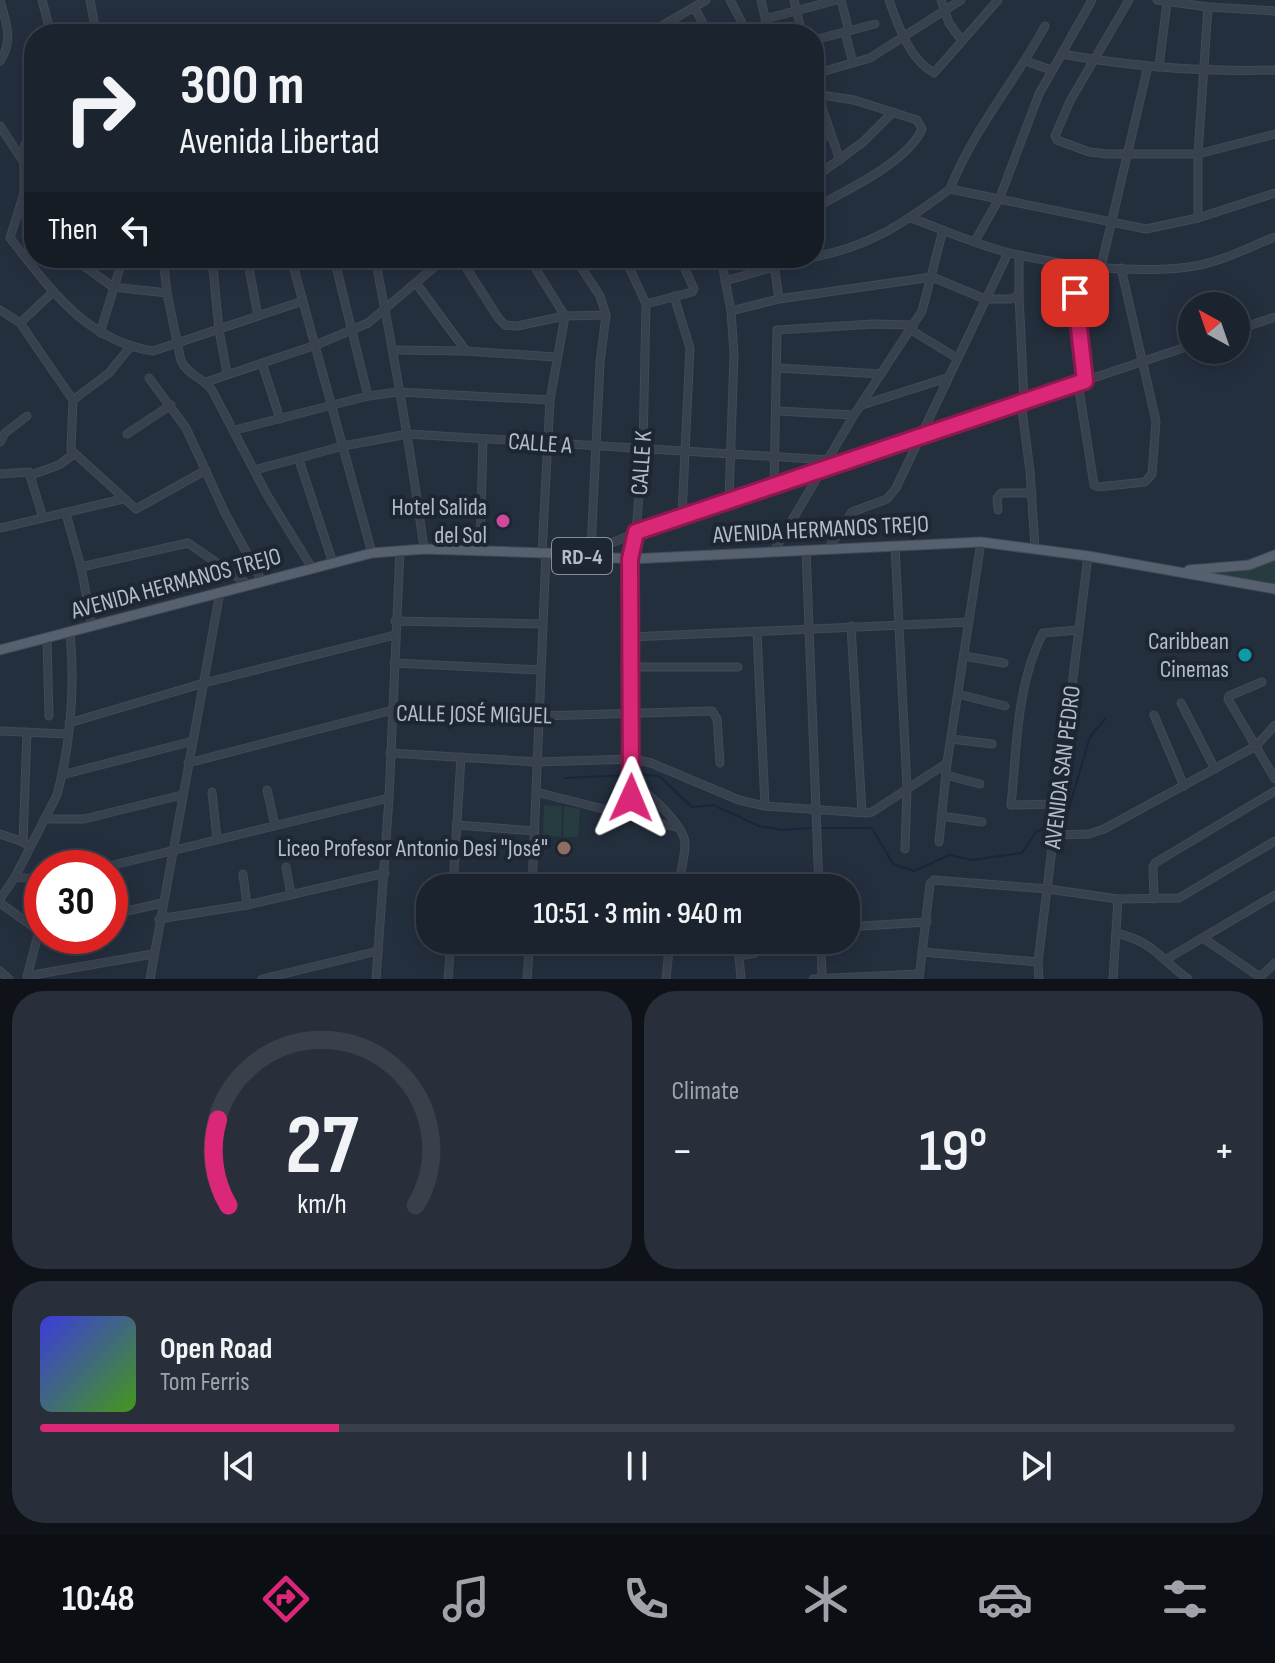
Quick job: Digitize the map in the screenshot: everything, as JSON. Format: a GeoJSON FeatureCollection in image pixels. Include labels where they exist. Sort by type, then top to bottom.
{"type":"FeatureCollection","features":[{"type":"Feature","properties":{"kind":"main road","name":"AVENIDA HERMANOS TREJO"},"geometry":{"type":"LineString","coordinates":[[0,650],[372,553],[400,550],[544,553],[630,559],[981,542],[1088,556],[1275,589]]}},
{"type":"Feature","properties":{"kind":"main road","name":"AVENIDA HERMANOS TREJO"},"geometry":{"type":"LineString","coordinates":[[1174,571],[1249,565],[1275,555]]}},
{"type":"Feature","properties":{"kind":"main road"},"geometry":{"type":"LineString","coordinates":[[1244,584],[1249,565]]}},
{"type":"Feature","properties":{"kind":"street"},"geometry":{"type":"LineString","coordinates":[[0,0],[9,30],[8,50],[0,61]]}},
{"type":"Feature","properties":{"kind":"street"},"geometry":{"type":"LineString","coordinates":[[42,0],[48,24]]}},
{"type":"Feature","properties":{"kind":"street"},"geometry":{"type":"LineString","coordinates":[[90,0],[94,24]]}},
{"type":"Feature","properties":{"kind":"street"},"geometry":{"type":"LineString","coordinates":[[665,24],[706,0]]}},
{"type":"Feature","properties":{"kind":"street"},"geometry":{"type":"LineString","coordinates":[[730,0],[743,24]]}},
{"type":"Feature","properties":{"kind":"street"},"geometry":{"type":"LineString","coordinates":[[761,0],[766,24]]}},
{"type":"Feature","properties":{"kind":"street"},"geometry":{"type":"LineString","coordinates":[[794,0],[799,24]]}},
{"type":"Feature","properties":{"kind":"street"},"geometry":{"type":"LineString","coordinates":[[765,19],[839,0],[853,63]]}},
{"type":"Feature","properties":{"kind":"street"},"geometry":{"type":"LineString","coordinates":[[889,0],[903,37],[927,69],[934,73],[998,0]]}},
{"type":"Feature","properties":{"kind":"street"},"geometry":{"type":"LineString","coordinates":[[941,0],[955,34],[962,41]]}},
{"type":"Feature","properties":{"kind":"street"},"geometry":{"type":"LineString","coordinates":[[824,71],[870,58],[961,0]]}},
{"type":"Feature","properties":{"kind":"street"},"geometry":{"type":"LineString","coordinates":[[975,241],[1000,197],[1039,94],[1092,0]]}},
{"type":"Feature","properties":{"kind":"street"},"geometry":{"type":"LineString","coordinates":[[1129,0],[1070,101],[1055,139],[1089,152],[1198,154],[1275,134]]}},
{"type":"Feature","properties":{"kind":"street"},"geometry":{"type":"LineString","coordinates":[[1157,0],[1275,11]]}},
{"type":"Feature","properties":{"kind":"street"},"geometry":{"type":"LineString","coordinates":[[1159,67],[1167,2]]}},
{"type":"Feature","properties":{"kind":"street"},"geometry":{"type":"LineString","coordinates":[[694,7],[701,24]]}},
{"type":"Feature","properties":{"kind":"street"},"geometry":{"type":"LineString","coordinates":[[1198,218],[1198,154],[1208,7]]}},
{"type":"Feature","properties":{"kind":"street"},"geometry":{"type":"LineString","coordinates":[[824,38],[875,24]]}},
{"type":"Feature","properties":{"kind":"street"},"geometry":{"type":"LineString","coordinates":[[824,254],[869,242],[911,218],[950,189],[974,138],[1026,61],[1045,26]]}},
{"type":"Feature","properties":{"kind":"street"},"geometry":{"type":"LineString","coordinates":[[1062,54],[1203,71],[1275,70]]}},
{"type":"Feature","properties":{"kind":"street"},"geometry":{"type":"LineString","coordinates":[[1026,61],[1051,70]]}},
{"type":"Feature","properties":{"kind":"street"},"geometry":{"type":"LineString","coordinates":[[1101,267],[1148,66]]}},
{"type":"Feature","properties":{"kind":"street"},"geometry":{"type":"LineString","coordinates":[[824,95],[854,100],[917,120],[921,124],[921,134],[904,152],[824,203]]}},
{"type":"Feature","properties":{"kind":"street"},"geometry":{"type":"LineString","coordinates":[[824,171],[863,142],[893,112]]}},
{"type":"Feature","properties":{"kind":"street"},"geometry":{"type":"LineString","coordinates":[[824,122],[840,160]]}},
{"type":"Feature","properties":{"kind":"street"},"geometry":{"type":"LineString","coordinates":[[1,129],[23,161]]}},
{"type":"Feature","properties":{"kind":"street"},"geometry":{"type":"LineString","coordinates":[[824,136],[830,136]]}},
{"type":"Feature","properties":{"kind":"street"},"geometry":{"type":"LineString","coordinates":[[24,153],[24,193],[10,238],[24,256]]}},
{"type":"Feature","properties":{"kind":"street"},"geometry":{"type":"LineString","coordinates":[[950,189],[1146,229],[1166,227],[1275,193]]}},
{"type":"Feature","properties":{"kind":"street"},"geometry":{"type":"LineString","coordinates":[[19,211],[24,215]]}},
{"type":"Feature","properties":{"kind":"street"},"geometry":{"type":"LineString","coordinates":[[911,218],[1008,253],[1101,267],[1187,268],[1206,264],[1275,237]]}},
{"type":"Feature","properties":{"kind":"street"},"geometry":{"type":"LineString","coordinates":[[774,551],[854,415],[922,311],[943,230]]}},
{"type":"Feature","properties":{"kind":"street"},"geometry":{"type":"LineString","coordinates":[[828,549],[852,512],[892,495],[1008,253]]}},
{"type":"Feature","properties":{"kind":"street"},"geometry":{"type":"LineString","coordinates":[[1019,255],[1022,402],[1035,548]]}},
{"type":"Feature","properties":{"kind":"street"},"geometry":{"type":"LineString","coordinates":[[1072,264],[1081,382],[1094,485],[1098,487],[1145,482],[1152,474],[1156,421],[1121,268]]}},
{"type":"Feature","properties":{"kind":"street"},"geometry":{"type":"LineString","coordinates":[[33,268],[52,293],[100,333],[130,347],[153,351],[303,301]]}},
{"type":"Feature","properties":{"kind":"street"},"geometry":{"type":"LineString","coordinates":[[87,268],[113,287],[167,293]]}},
{"type":"Feature","properties":{"kind":"street"},"geometry":{"type":"LineString","coordinates":[[100,333],[120,268]]}},
{"type":"Feature","properties":{"kind":"street"},"geometry":{"type":"LineString","coordinates":[[164,268],[185,369],[206,382],[235,430],[284,527],[312,568]]}},
{"type":"Feature","properties":{"kind":"street"},"geometry":{"type":"LineString","coordinates":[[213,268],[227,373]]}},
{"type":"Feature","properties":{"kind":"street"},"geometry":{"type":"LineString","coordinates":[[249,268],[258,316]]}},
{"type":"Feature","properties":{"kind":"street"},"geometry":{"type":"LineString","coordinates":[[294,268],[372,553]]}},
{"type":"Feature","properties":{"kind":"street"},"geometry":{"type":"LineString","coordinates":[[336,268],[368,396]]}},
{"type":"Feature","properties":{"kind":"street"},"geometry":{"type":"LineString","coordinates":[[377,268],[408,434],[424,549]]}},
{"type":"Feature","properties":{"kind":"street"},"geometry":{"type":"LineString","coordinates":[[206,382],[352,332],[385,310],[433,268]]}},
{"type":"Feature","properties":{"kind":"street"},"geometry":{"type":"LineString","coordinates":[[466,268],[505,325],[517,326],[565,316],[606,315]]}},
{"type":"Feature","properties":{"kind":"street"},"geometry":{"type":"LineString","coordinates":[[533,874],[550,400],[565,316],[535,268]]}},
{"type":"Feature","properties":{"kind":"street"},"geometry":{"type":"LineString","coordinates":[[582,268],[600,296],[606,315],[600,363],[591,549]]}},
{"type":"Feature","properties":{"kind":"street","name":"CALLE K"},"geometry":{"type":"LineString","coordinates":[[630,268],[646,304],[643,449],[636,532],[630,559],[630,816]]}},
{"type":"Feature","properties":{"kind":"street"},"geometry":{"type":"LineString","coordinates":[[646,304],[694,289],[685,268]]}},
{"type":"Feature","properties":{"kind":"street"},"geometry":{"type":"LineString","coordinates":[[723,268],[731,311],[734,354],[729,500]]}},
{"type":"Feature","properties":{"kind":"street"},"geometry":{"type":"LineString","coordinates":[[725,281],[760,268]]}},
{"type":"Feature","properties":{"kind":"street"},"geometry":{"type":"LineString","coordinates":[[775,268],[779,299]]}},
{"type":"Feature","properties":{"kind":"street"},"geometry":{"type":"LineString","coordinates":[[731,311],[779,299],[932,277],[985,299],[1011,299],[1019,295]]}},
{"type":"Feature","properties":{"kind":"street"},"geometry":{"type":"LineString","coordinates":[[416,283],[466,351]]}},
{"type":"Feature","properties":{"kind":"street"},"geometry":{"type":"LineString","coordinates":[[20,323],[52,293]]}},
{"type":"Feature","properties":{"kind":"street"},"geometry":{"type":"LineString","coordinates":[[674,296],[690,348],[682,515]]}},
{"type":"Feature","properties":{"kind":"street"},"geometry":{"type":"LineString","coordinates":[[0,310],[20,323],[73,400],[70,443],[74,454],[123,499],[136,509],[206,470]]}},
{"type":"Feature","properties":{"kind":"street"},"geometry":{"type":"LineString","coordinates":[[1250,325],[1273,317],[1275,329]]}},
{"type":"Feature","properties":{"kind":"street"},"geometry":{"type":"LineString","coordinates":[[774,486],[777,330],[873,324],[912,328],[957,358]]}},
{"type":"Feature","properties":{"kind":"street"},"geometry":{"type":"LineString","coordinates":[[73,400],[92,389],[130,347]]}},
{"type":"Feature","properties":{"kind":"street"},"geometry":{"type":"LineString","coordinates":[[393,350],[556,357]]}},
{"type":"Feature","properties":{"kind":"street"},"geometry":{"type":"LineString","coordinates":[[577,556],[682,515],[1178,350]]}},
{"type":"Feature","properties":{"kind":"street"},"geometry":{"type":"LineString","coordinates":[[262,363],[280,419]]}},
{"type":"Feature","properties":{"kind":"street"},"geometry":{"type":"LineString","coordinates":[[778,368],[881,374]]}},
{"type":"Feature","properties":{"kind":"street"},"geometry":{"type":"LineString","coordinates":[[149,378],[186,428],[262,581]]}},
{"type":"Feature","properties":{"kind":"street"},"geometry":{"type":"LineString","coordinates":[[862,405],[947,378]]}},
{"type":"Feature","properties":{"kind":"street"},"geometry":{"type":"LineString","coordinates":[[235,430],[368,396],[398,392],[550,400]]}},
{"type":"Feature","properties":{"kind":"street"},"geometry":{"type":"LineString","coordinates":[[127,434],[171,405]]}},
{"type":"Feature","properties":{"kind":"street"},"geometry":{"type":"LineString","coordinates":[[777,411],[854,415]]}},
{"type":"Feature","properties":{"kind":"street"},"geometry":{"type":"LineString","coordinates":[[0,442],[5,433],[27,416]]}},
{"type":"Feature","properties":{"kind":"street","name":"CALLE A"},"geometry":{"type":"LineString","coordinates":[[255,470],[343,446],[408,434],[829,460]]}},
{"type":"Feature","properties":{"kind":"street"},"geometry":{"type":"LineString","coordinates":[[480,551],[483,440]]}},
{"type":"Feature","properties":{"kind":"street"},"geometry":{"type":"LineString","coordinates":[[31,475],[59,465],[74,454]]}},
{"type":"Feature","properties":{"kind":"street"},"geometry":{"type":"LineString","coordinates":[[299,460],[333,563]]}},
{"type":"Feature","properties":{"kind":"street"},"geometry":{"type":"LineString","coordinates":[[0,474],[25,471],[31,475],[43,518]]}},
{"type":"Feature","properties":{"kind":"street"},"geometry":{"type":"LineString","coordinates":[[998,510],[997,496],[1001,493],[1032,493]]}},
{"type":"Feature","properties":{"kind":"street"},"geometry":{"type":"LineString","coordinates":[[0,528],[123,499]]}},
{"type":"Feature","properties":{"kind":"street"},"geometry":{"type":"LineString","coordinates":[[66,514],[81,567],[92,626]]}},
{"type":"Feature","properties":{"kind":"street"},"geometry":{"type":"LineString","coordinates":[[939,842],[947,763],[981,542]]}},
{"type":"Feature","properties":{"kind":"street"},"geometry":{"type":"LineString","coordinates":[[81,567],[188,543],[249,585]]}},
{"type":"Feature","properties":{"kind":"street"},"geometry":{"type":"LineString","coordinates":[[895,545],[907,788],[905,849]]}},
{"type":"Feature","properties":{"kind":"street"},"geometry":{"type":"LineString","coordinates":[[806,549],[818,874]]}},
{"type":"Feature","properties":{"kind":"street"},"geometry":{"type":"LineString","coordinates":[[376,979],[385,873],[400,550]]}},
{"type":"Feature","properties":{"kind":"street","name":"AVENIDA SAN PEDRO"},"geometry":{"type":"LineString","coordinates":[[1039,979],[1038,962],[1056,804],[1088,556]]}},
{"type":"Feature","properties":{"kind":"street"},"geometry":{"type":"LineString","coordinates":[[150,979],[220,592]]}},
{"type":"Feature","properties":{"kind":"street"},"geometry":{"type":"LineString","coordinates":[[395,621],[543,624]]}},
{"type":"Feature","properties":{"kind":"street"},"geometry":{"type":"LineString","coordinates":[[631,637],[969,622]]}},
{"type":"Feature","properties":{"kind":"street"},"geometry":{"type":"LineString","coordinates":[[851,626],[862,812]]}},
{"type":"Feature","properties":{"kind":"street"},"geometry":{"type":"LineString","coordinates":[[1056,804],[1011,805],[1024,686],[1029,663],[1043,633],[1046,630],[1078,630]]}},
{"type":"Feature","properties":{"kind":"street"},"geometry":{"type":"LineString","coordinates":[[24,918],[0,901],[3,888],[15,877],[27,844],[57,795],[74,675],[70,632]]}},
{"type":"Feature","properties":{"kind":"street"},"geometry":{"type":"LineString","coordinates":[[757,632],[765,806]]}},
{"type":"Feature","properties":{"kind":"street"},"geometry":{"type":"LineString","coordinates":[[69,723],[204,683],[395,635]]}},
{"type":"Feature","properties":{"kind":"street"},"geometry":{"type":"LineString","coordinates":[[47,638],[49,716]]}},
{"type":"Feature","properties":{"kind":"street"},"geometry":{"type":"LineString","coordinates":[[964,656],[1004,663]]}},
{"type":"Feature","properties":{"kind":"street"},"geometry":{"type":"LineString","coordinates":[[394,663],[541,670]]}},
{"type":"Feature","properties":{"kind":"street"},"geometry":{"type":"LineString","coordinates":[[632,667],[738,667]]}},
{"type":"Feature","properties":{"kind":"street"},"geometry":{"type":"LineString","coordinates":[[1262,682],[1228,699],[1275,779]]}},
{"type":"Feature","properties":{"kind":"street"},"geometry":{"type":"LineString","coordinates":[[958,694],[1005,706]]}},
{"type":"Feature","properties":{"kind":"street"},"geometry":{"type":"LineString","coordinates":[[1181,703],[1215,769]]}},
{"type":"Feature","properties":{"kind":"street","name":"CALLE JOSÉ MIGUEL"},"geometry":{"type":"LineString","coordinates":[[188,763],[393,710],[540,716],[712,711],[717,719],[720,763]]}},
{"type":"Feature","properties":{"kind":"street"},"geometry":{"type":"LineString","coordinates":[[1154,715],[1184,786]]}},
{"type":"Feature","properties":{"kind":"street"},"geometry":{"type":"LineString","coordinates":[[1054,827],[1089,834],[1103,830],[1256,746],[1275,725]]}},
{"type":"Feature","properties":{"kind":"street"},"geometry":{"type":"LineString","coordinates":[[0,731],[67,734]]}},
{"type":"Feature","properties":{"kind":"street"},"geometry":{"type":"LineString","coordinates":[[27,732],[27,844]]}},
{"type":"Feature","properties":{"kind":"street"},"geometry":{"type":"LineString","coordinates":[[951,739],[992,744]]}},
{"type":"Feature","properties":{"kind":"street"},"geometry":{"type":"LineString","coordinates":[[62,775],[193,741]]}},
{"type":"Feature","properties":{"kind":"street"},"geometry":{"type":"LineString","coordinates":[[390,753],[537,762],[632,759],[651,763],[739,800],[765,806],[862,812],[872,812],[947,763]]}},
{"type":"Feature","properties":{"kind":"street"},"geometry":{"type":"LineString","coordinates":[[454,874],[461,757]]}},
{"type":"Feature","properties":{"kind":"street"},"geometry":{"type":"LineString","coordinates":[[946,775],[980,784]]}},
{"type":"Feature","properties":{"kind":"street"},"geometry":{"type":"LineString","coordinates":[[632,776],[679,828],[685,842],[680,874]]}},
{"type":"Feature","properties":{"kind":"street"},"geometry":{"type":"LineString","coordinates":[[267,790],[275,825]]}},
{"type":"Feature","properties":{"kind":"street"},"geometry":{"type":"LineString","coordinates":[[1154,899],[1154,864],[1275,791]]}},
{"type":"Feature","properties":{"kind":"street"},"geometry":{"type":"LineString","coordinates":[[212,792],[217,839]]}},
{"type":"Feature","properties":{"kind":"street"},"geometry":{"type":"LineString","coordinates":[[536,792],[679,828]]}},
{"type":"Feature","properties":{"kind":"street"},"geometry":{"type":"LineString","coordinates":[[44,819],[84,819],[182,795]]}},
{"type":"Feature","properties":{"kind":"street"},"geometry":{"type":"LineString","coordinates":[[128,861],[389,798]]}},
{"type":"Feature","properties":{"kind":"street"},"geometry":{"type":"LineString","coordinates":[[941,816],[982,822]]}},
{"type":"Feature","properties":{"kind":"street"},"geometry":{"type":"LineString","coordinates":[[456,825],[535,831]]}},
{"type":"Feature","properties":{"kind":"street"},"geometry":{"type":"LineString","coordinates":[[0,834],[27,844]]}},
{"type":"Feature","properties":{"kind":"street"},"geometry":{"type":"LineString","coordinates":[[813,979],[919,977],[930,884],[934,880],[1048,889],[1118,899],[1179,898],[1275,841]]}},
{"type":"Feature","properties":{"kind":"street"},"geometry":{"type":"LineString","coordinates":[[286,867],[291,895]]}},
{"type":"Feature","properties":{"kind":"street"},"geometry":{"type":"LineString","coordinates":[[159,919],[247,905],[385,873]]}},
{"type":"Feature","properties":{"kind":"street"},"geometry":{"type":"LineString","coordinates":[[243,874],[247,905]]}},
{"type":"Feature","properties":{"kind":"street"},"geometry":{"type":"LineString","coordinates":[[15,877],[24,878]]}},
{"type":"Feature","properties":{"kind":"street"},"geometry":{"type":"LineString","coordinates":[[1165,960],[1275,895]]}},
{"type":"Feature","properties":{"kind":"street"},"geometry":{"type":"LineString","coordinates":[[1113,979],[1118,899]]}},
{"type":"Feature","properties":{"kind":"street"},"geometry":{"type":"LineString","coordinates":[[128,911],[162,903]]}},
{"type":"Feature","properties":{"kind":"street"},"geometry":{"type":"LineString","coordinates":[[860,926],[927,922]]}},
{"type":"Feature","properties":{"kind":"street"},"geometry":{"type":"LineString","coordinates":[[1116,933],[1139,939],[1188,979]]}},
{"type":"Feature","properties":{"kind":"street"},"geometry":{"type":"LineString","coordinates":[[1203,938],[1259,978],[1275,963]]}},
{"type":"Feature","properties":{"kind":"street"},"geometry":{"type":"LineString","coordinates":[[262,979],[378,951]]}},
{"type":"Feature","properties":{"kind":"street"},"geometry":{"type":"LineString","coordinates":[[922,952],[1038,962]]}},
{"type":"Feature","properties":{"kind":"street"},"geometry":{"type":"LineString","coordinates":[[34,954],[27,978],[153,954]]}},
{"type":"Feature","properties":{"kind":"street"},"geometry":{"type":"LineString","coordinates":[[448,979],[450,954]]}},
{"type":"Feature","properties":{"kind":"street"},"geometry":{"type":"LineString","coordinates":[[527,979],[529,954]]}},
{"type":"Feature","properties":{"kind":"street"},"geometry":{"type":"LineString","coordinates":[[666,979],[669,954]]}},
{"type":"Feature","properties":{"kind":"street"},"geometry":{"type":"LineString","coordinates":[[741,979],[739,956],[750,954]]}},
{"type":"Feature","properties":{"kind":"street"},"geometry":{"type":"LineString","coordinates":[[821,954],[822,979]]}},
{"type":"Feature","properties":{"kind":"street"},"geometry":{"type":"LineString","coordinates":[[85,979],[86,967]]}},
{"type":"Feature","properties":{"kind":"street"},"geometry":{"type":"LineString","coordinates":[[0,971],[9,979]]}},
{"type":"Feature","properties":{"kind":"green space"},"geometry":{"type":"Polygon","coordinates":[[[1275,555],[1275,589],[1174,571],[1226,568],[1275,555]]]}},
{"type":"Feature","properties":{"kind":"green space"},"geometry":{"type":"Polygon","coordinates":[[[544,805],[562,806],[561,837],[543,835],[544,805]]]}},
{"type":"Feature","properties":{"kind":"green space"},"geometry":{"type":"Polygon","coordinates":[[[564,806],[580,809],[578,837],[563,837],[564,806]]]}},
{"type":"Feature","properties":{"kind":"waterway"},"geometry":{"type":"LineString","coordinates":[[1057,822],[1067,815],[1090,737],[1105,719]]}},
{"type":"Feature","properties":{"kind":"waterway"},"geometry":{"type":"LineString","coordinates":[[634,774],[659,776],[692,807],[713,805],[759,826],[783,830],[813,828]]}},
{"type":"Feature","properties":{"kind":"waterway"},"geometry":{"type":"LineString","coordinates":[[565,778],[628,775]]}},
{"type":"Feature","properties":{"kind":"waterway"},"geometry":{"type":"LineString","coordinates":[[819,828],[870,828],[893,864],[914,871],[949,855],[972,860],[1022,853],[1036,832],[1052,824]]}},
{"type":"Feature","properties":{"kind":"place","name":"Hotel Salida del Sol"},"geometry":{"type":"Point","coordinates":[503,521]}},
{"type":"Feature","properties":{"kind":"place","name":"Caribbean Cinemas"},"geometry":{"type":"Point","coordinates":[1245,655]}},
{"type":"Feature","properties":{"kind":"place","name":"Liceo Profesor Antonio Desi \"José\""},"geometry":{"type":"Point","coordinates":[564,848]}},
{"type":"Feature","properties":{"kind":"route"},"geometry":{"type":"LineString","coordinates":[[631,798],[630,559],[636,532],[1085,381],[1075,293]]}}]}
